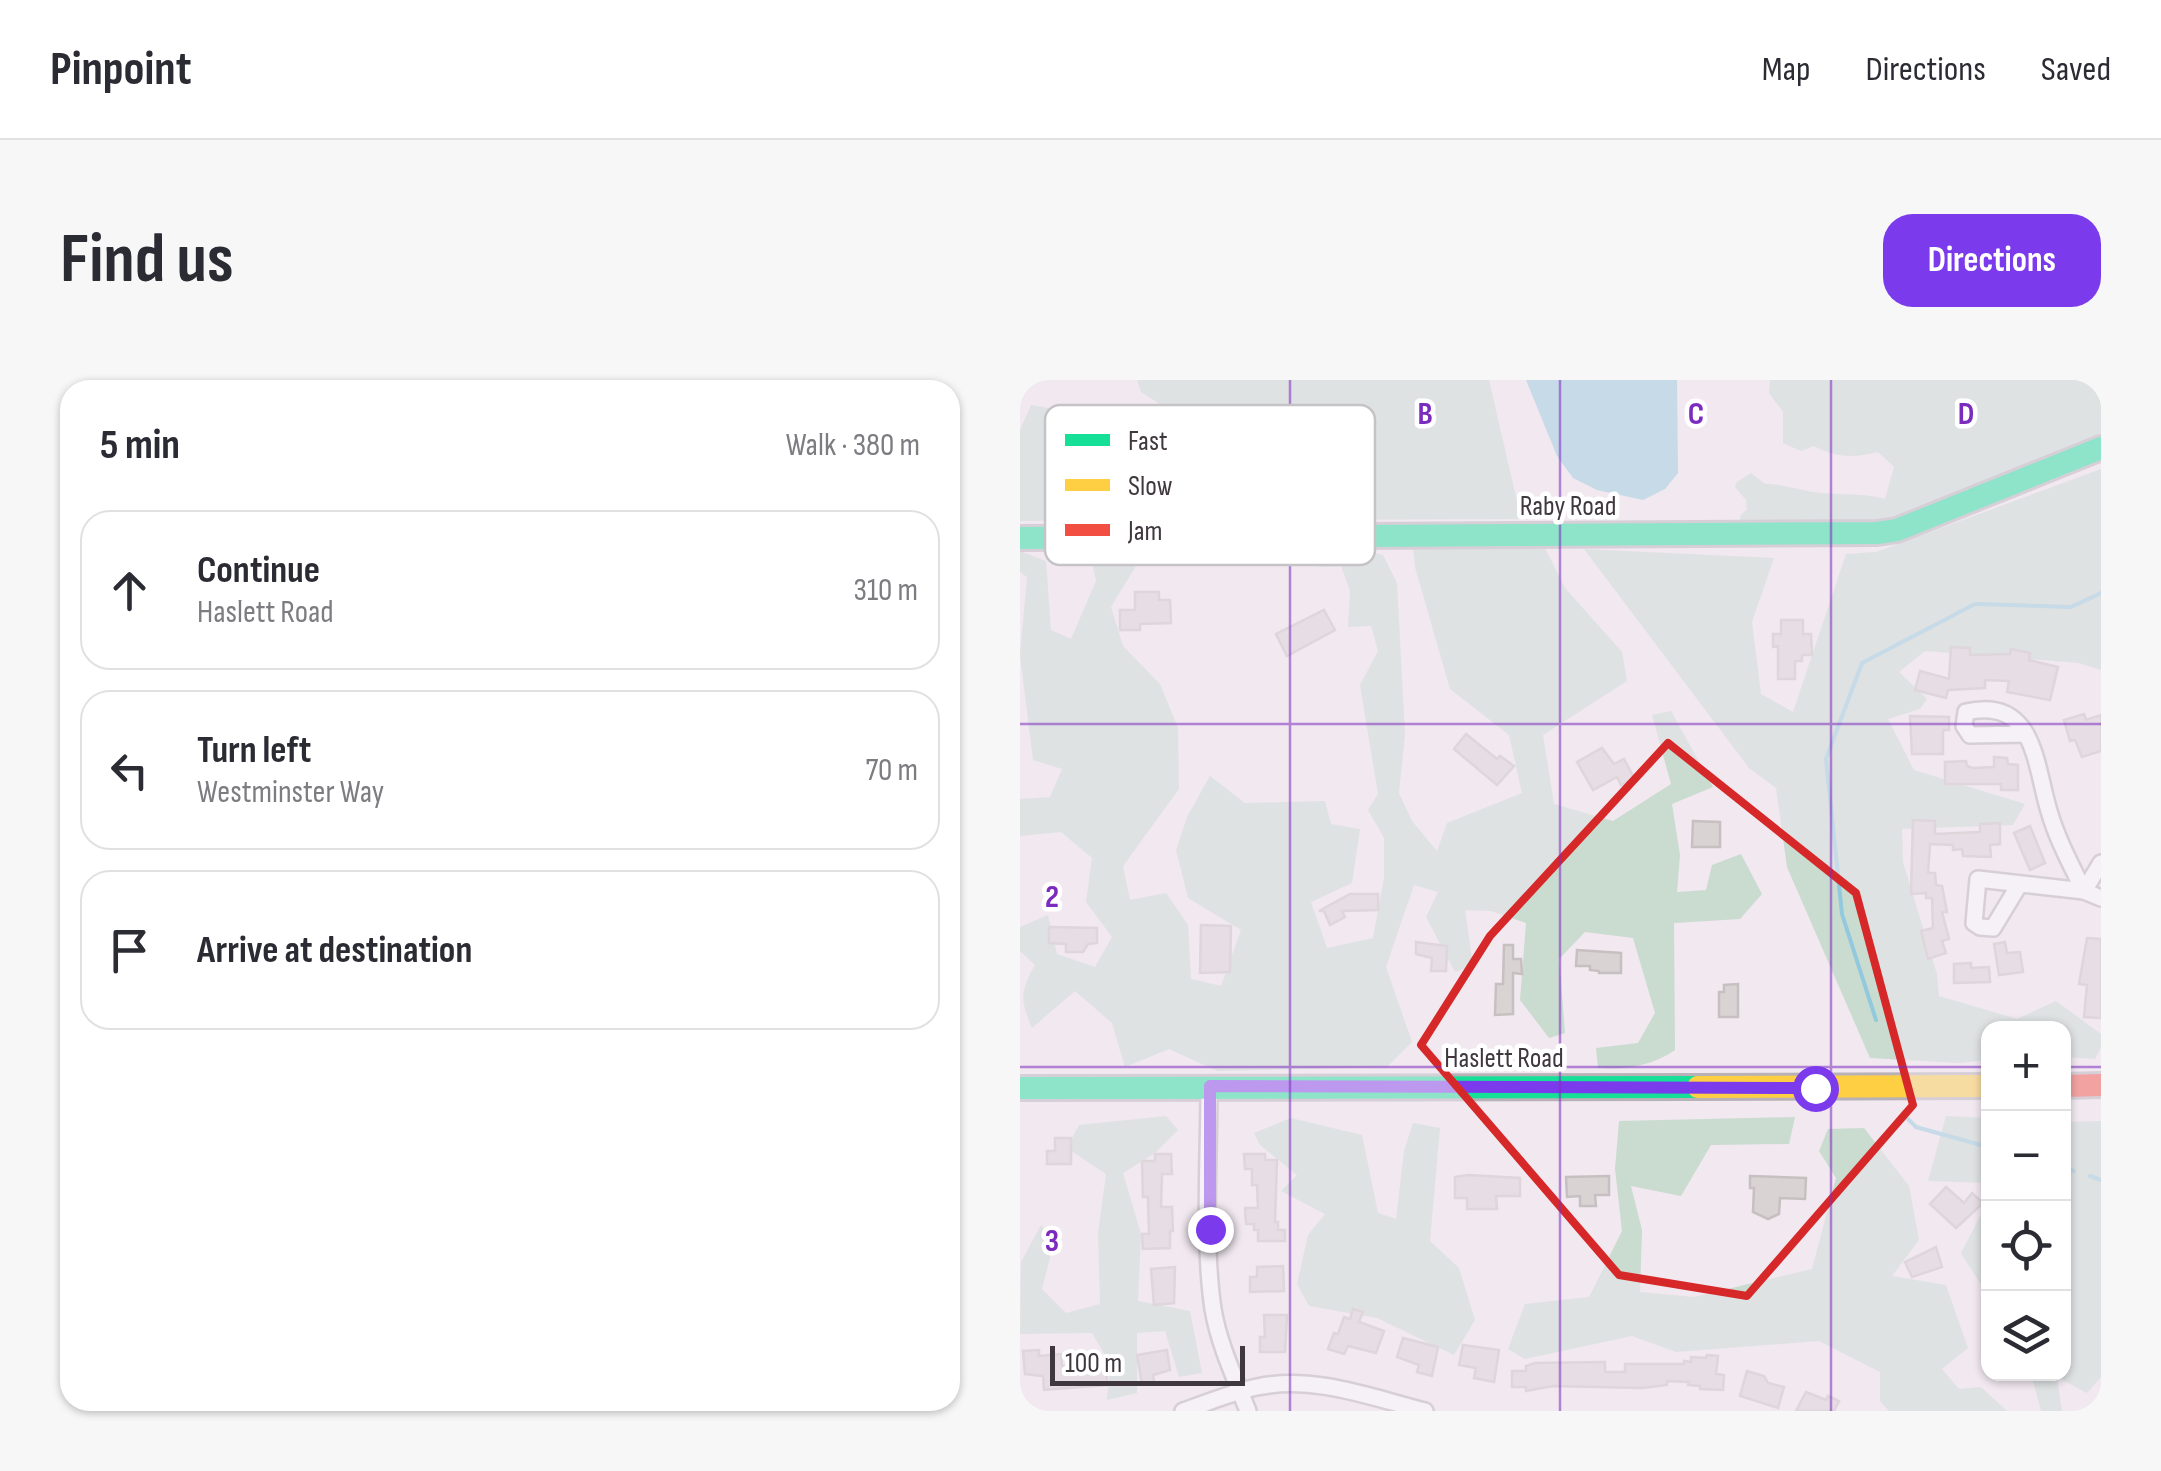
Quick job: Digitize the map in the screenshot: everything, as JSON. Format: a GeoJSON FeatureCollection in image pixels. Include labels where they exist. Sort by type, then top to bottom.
{"type":"FeatureCollection","features":[{"type":"Feature","properties":{"kind":"street","name":"Raby Road"},"geometry":{"type":"LineString","coordinates":[[1375,536],[1877,533],[1897,530],[2101,448]]}},
{"type":"Feature","properties":{"kind":"street","name":"Raby Road"},"geometry":{"type":"LineString","coordinates":[[1020,538],[1045,538]]}},
{"type":"Feature","properties":{"kind":"street"},"geometry":{"type":"LineString","coordinates":[[2026,734],[2036,756],[2059,842],[2084,891]]}},
{"type":"Feature","properties":{"kind":"street"},"geometry":{"type":"LineString","coordinates":[[2084,891],[2101,863]]}},
{"type":"Feature","properties":{"kind":"street"},"geometry":{"type":"LineString","coordinates":[[2019,885],[2084,891],[2101,898]]}},
{"type":"Feature","properties":{"kind":"street"},"geometry":{"type":"LineString","coordinates":[[2071,1086],[2101,1085]]}},
{"type":"Feature","properties":{"kind":"street"},"geometry":{"type":"LineString","coordinates":[[1210,1086],[1212,1297],[1220,1340],[1248,1411]]}},
{"type":"Feature","properties":{"kind":"street","name":"Haslett Road"},"geometry":{"type":"LineString","coordinates":[[1020,1088],[1981,1086]]}},
{"type":"Feature","properties":{"kind":"street"},"geometry":{"type":"LineString","coordinates":[[1183,1411],[1240,1392],[1293,1383],[1327,1386],[1424,1411]]}},
{"type":"Feature","properties":{"kind":"highlighted area"},"geometry":{"type":"Polygon","coordinates":[[[1668,743],[1856,893],[1913,1105],[1747,1296],[1619,1275],[1421,1045],[1490,936],[1668,743]]]}},
{"type":"Feature","properties":{"kind":"green space"},"geometry":{"type":"Polygon","coordinates":[[[1137,380],[1489,380],[1521,519],[1375,520],[1375,405],[1161,405],[1141,392],[1137,380]]]}},
{"type":"Feature","properties":{"kind":"green space"},"geometry":{"type":"Polygon","coordinates":[[[1770,380],[2101,380],[2101,435],[1883,523],[1740,520],[1747,509],[1746,500],[1735,487],[1751,473],[1765,484],[1885,499],[1894,467],[1878,452],[1845,456],[1814,446],[1801,451],[1783,443],[1783,412],[1769,393],[1770,380]]]}},
{"type":"Feature","properties":{"kind":"green space"},"geometry":{"type":"Polygon","coordinates":[[[1031,405],[1045,408],[1045,521],[1020,521],[1020,430],[1031,405]]]}},
{"type":"Feature","properties":{"kind":"green space"},"geometry":{"type":"Polygon","coordinates":[[[2101,469],[2101,670],[2079,663],[1925,651],[1899,672],[1927,699],[1920,709],[1888,719],[1914,770],[2025,804],[2013,825],[1902,829],[1903,862],[1937,974],[1939,996],[2017,1019],[2056,1001],[2101,1034],[2101,1047],[2095,1059],[2071,1057],[2071,1021],[1981,1021],[1981,1061],[1870,1058],[1787,867],[1776,788],[1749,768],[1584,549],[1774,558],[1752,622],[1761,694],[1793,712],[1846,554],[1876,552],[2101,469]]]}},
{"type":"Feature","properties":{"kind":"green space"},"geometry":{"type":"Polygon","coordinates":[[[1413,545],[1447,549],[1544,546],[1565,588],[1622,652],[1627,681],[1543,735],[1554,804],[1613,821],[1671,784],[1652,715],[1671,711],[1713,787],[1672,804],[1680,855],[1677,892],[1706,890],[1712,865],[1741,854],[1762,894],[1740,919],[1674,923],[1675,1050],[1638,1066],[1598,1068],[1596,1048],[1638,1043],[1655,1013],[1633,938],[1585,932],[1559,959],[1565,1033],[1549,1038],[1520,1000],[1526,923],[1491,911],[1465,910],[1473,966],[1455,972],[1426,917],[1438,892],[1414,885],[1386,967],[1412,1042],[1387,1067],[1217,1071],[1169,1049],[1125,1067],[1112,1023],[1075,991],[1032,1028],[1023,996],[1035,965],[1020,951],[1020,927],[1048,915],[1057,954],[1095,967],[1112,937],[1086,902],[1092,858],[1061,832],[1020,836],[1020,799],[1050,797],[1062,769],[1033,760],[1020,655],[1027,577],[1020,572],[1020,551],[1045,561],[1051,630],[1071,639],[1096,581],[1093,565],[1137,565],[1111,607],[1123,646],[1160,684],[1178,728],[1179,789],[1123,866],[1130,900],[1166,893],[1188,925],[1191,979],[1221,986],[1241,930],[1188,898],[1176,850],[1187,817],[1210,776],[1245,803],[1325,801],[1331,824],[1360,829],[1352,883],[1311,902],[1327,948],[1373,938],[1384,878],[1384,838],[1368,810],[1378,794],[1360,685],[1378,651],[1371,626],[1348,627],[1350,591],[1341,566],[1318,565],[1375,565],[1375,553],[1383,555],[1397,583],[1405,734],[1399,793],[1412,821],[1437,851],[1447,823],[1522,793],[1509,735],[1450,689],[1415,567],[1413,545]]]}},
{"type":"Feature","properties":{"kind":"green space"},"geometry":{"type":"Polygon","coordinates":[[[1166,1116],[1178,1130],[1155,1153],[1123,1173],[1141,1234],[1138,1301],[1190,1311],[1202,1373],[1179,1377],[1165,1331],[1137,1333],[1137,1393],[1107,1400],[1110,1364],[1092,1333],[1020,1334],[1021,1262],[1041,1225],[1055,1238],[1042,1289],[1066,1313],[1100,1304],[1098,1234],[1106,1174],[1067,1148],[1079,1125],[1166,1116]]]}},
{"type":"Feature","properties":{"kind":"green space"},"geometry":{"type":"Polygon","coordinates":[[[1946,1116],[1981,1118],[1981,1183],[1928,1181],[1946,1116]]]}},
{"type":"Feature","properties":{"kind":"green space"},"geometry":{"type":"Polygon","coordinates":[[[1795,1117],[1789,1144],[1711,1145],[1681,1196],[1631,1186],[1642,1230],[1640,1292],[1694,1297],[1812,1269],[1836,1178],[1819,1151],[1828,1129],[1864,1128],[1909,1186],[1919,1240],[1892,1276],[1946,1285],[1968,1348],[1942,1369],[1959,1389],[1981,1387],[2007,1411],[1889,1411],[1880,1401],[1880,1372],[1819,1341],[1676,1352],[1632,1336],[1525,1359],[1508,1349],[1525,1304],[1589,1297],[1622,1231],[1615,1169],[1619,1121],[1795,1117]]]}},
{"type":"Feature","properties":{"kind":"green space"},"geometry":{"type":"Polygon","coordinates":[[[1291,1118],[1362,1135],[1378,1213],[1396,1219],[1404,1151],[1413,1123],[1440,1128],[1430,1241],[1459,1268],[1475,1320],[1454,1355],[1377,1318],[1309,1306],[1297,1284],[1308,1235],[1325,1214],[1281,1191],[1297,1175],[1260,1145],[1254,1133],[1291,1118]]]}},
{"type":"Feature","properties":{"kind":"green space"},"geometry":{"type":"Polygon","coordinates":[[[2101,1121],[2101,1377],[2087,1393],[2064,1381],[2071,1381],[2071,1122],[2101,1121]]]}},
{"type":"Feature","properties":{"kind":"green space"},"geometry":{"type":"Polygon","coordinates":[[[1981,1215],[1981,1285],[1961,1253],[1981,1215]]]}},
{"type":"Feature","properties":{"kind":"green space"},"geometry":{"type":"Polygon","coordinates":[[[2033,1381],[2058,1381],[2062,1411],[2041,1411],[2033,1381]]]}},
{"type":"Feature","properties":{"kind":"water"},"geometry":{"type":"Polygon","coordinates":[[[1526,380],[1677,380],[1678,473],[1665,489],[1643,500],[1597,490],[1573,478],[1557,456],[1526,380]]]}},
{"type":"Feature","properties":{"kind":"building"},"geometry":{"type":"Polygon","coordinates":[[[1135,592],[1159,592],[1159,600],[1170,600],[1171,623],[1140,624],[1140,630],[1120,630],[1120,610],[1135,610],[1135,592]]]}},
{"type":"Feature","properties":{"kind":"building"},"geometry":{"type":"Polygon","coordinates":[[[1324,610],[1335,630],[1287,656],[1276,634],[1324,610]]]}},
{"type":"Feature","properties":{"kind":"building"},"geometry":{"type":"Polygon","coordinates":[[[1781,620],[1803,620],[1803,634],[1811,634],[1812,655],[1802,655],[1802,661],[1795,661],[1795,679],[1778,679],[1778,646],[1773,647],[1773,634],[1781,634],[1781,620]]]}},
{"type":"Feature","properties":{"kind":"building"},"geometry":{"type":"Polygon","coordinates":[[[1951,647],[1970,648],[1970,655],[2010,654],[2011,649],[2030,653],[2029,660],[2058,667],[2050,700],[2007,692],[2009,681],[1985,680],[1985,688],[1948,690],[1946,698],[1915,690],[1920,671],[1949,679],[1951,647]]]}},
{"type":"Feature","properties":{"kind":"building"},"geometry":{"type":"Polygon","coordinates":[[[2084,714],[2086,720],[2101,715],[2101,751],[2082,757],[2075,740],[2070,741],[2064,720],[2084,714]]]}},
{"type":"Feature","properties":{"kind":"building"},"geometry":{"type":"Polygon","coordinates":[[[1910,716],[1949,717],[1949,730],[1943,730],[1943,754],[1912,754],[1910,716]]]}},
{"type":"Feature","properties":{"kind":"building"},"geometry":{"type":"Polygon","coordinates":[[[1466,734],[1497,759],[1500,756],[1514,766],[1497,785],[1454,749],[1466,734]]]}},
{"type":"Feature","properties":{"kind":"building"},"geometry":{"type":"Polygon","coordinates":[[[1602,748],[1614,764],[1624,759],[1634,778],[1621,785],[1617,777],[1593,790],[1577,762],[1602,748]]]}},
{"type":"Feature","properties":{"kind":"building"},"geometry":{"type":"Polygon","coordinates":[[[1994,757],[2007,758],[2008,764],[2018,765],[2018,790],[2001,790],[2001,784],[1945,784],[1945,762],[1966,761],[1973,768],[1994,767],[1994,757]]]}},
{"type":"Feature","properties":{"kind":"building"},"geometry":{"type":"Polygon","coordinates":[[[1913,820],[1935,821],[1935,834],[1980,832],[1980,824],[2000,823],[2000,844],[1990,845],[1991,857],[1963,856],[1962,849],[1953,850],[1953,845],[1930,844],[1928,873],[1935,873],[1936,885],[1942,886],[1947,912],[1942,912],[1949,939],[1942,941],[1946,953],[1928,959],[1921,931],[1933,928],[1932,898],[1926,898],[1926,893],[1911,894],[1913,820]]]}},
{"type":"Feature","properties":{"kind":"building"},"geometry":{"type":"Polygon","coordinates":[[[1693,821],[1720,822],[1720,847],[1692,847],[1693,821]]]}},
{"type":"Feature","properties":{"kind":"building"},"geometry":{"type":"Polygon","coordinates":[[[2030,826],[2045,863],[2030,870],[2014,833],[2030,826]]]}},
{"type":"Feature","properties":{"kind":"building"},"geometry":{"type":"Polygon","coordinates":[[[1350,894],[1378,894],[1378,910],[1342,911],[1345,917],[1330,925],[1324,911],[1319,911],[1350,894]]]}},
{"type":"Feature","properties":{"kind":"building"},"geometry":{"type":"Polygon","coordinates":[[[1201,925],[1231,926],[1230,972],[1200,973],[1201,925]]]}},
{"type":"Feature","properties":{"kind":"building"},"geometry":{"type":"Polygon","coordinates":[[[1049,927],[1097,928],[1097,943],[1088,944],[1083,952],[1066,952],[1066,944],[1049,943],[1049,927]]]}},
{"type":"Feature","properties":{"kind":"building"},"geometry":{"type":"Polygon","coordinates":[[[2087,938],[2101,939],[2101,1018],[2084,1017],[2087,985],[2079,984],[2087,938]]]}},
{"type":"Feature","properties":{"kind":"building"},"geometry":{"type":"Polygon","coordinates":[[[1416,942],[1447,946],[1446,971],[1431,971],[1432,958],[1416,954],[1416,942]]]}},
{"type":"Feature","properties":{"kind":"building"},"geometry":{"type":"Polygon","coordinates":[[[2005,942],[2007,953],[2020,952],[2023,972],[1999,975],[1994,944],[2005,942]]]}},
{"type":"Feature","properties":{"kind":"building"},"geometry":{"type":"Polygon","coordinates":[[[1504,945],[1513,945],[1513,959],[1521,959],[1522,974],[1513,973],[1513,1014],[1495,1015],[1496,984],[1503,984],[1504,945]]]}},
{"type":"Feature","properties":{"kind":"building"},"geometry":{"type":"Polygon","coordinates":[[[1577,950],[1621,953],[1621,973],[1599,973],[1590,970],[1590,966],[1576,966],[1577,950]]]}},
{"type":"Feature","properties":{"kind":"building"},"geometry":{"type":"Polygon","coordinates":[[[1971,963],[1971,968],[1989,967],[1990,982],[1954,983],[1954,964],[1971,963]]]}},
{"type":"Feature","properties":{"kind":"building"},"geometry":{"type":"Polygon","coordinates":[[[1738,984],[1738,1017],[1719,1017],[1719,992],[1724,992],[1724,985],[1738,984]]]}},
{"type":"Feature","properties":{"kind":"building"},"geometry":{"type":"Polygon","coordinates":[[[1055,1138],[1071,1138],[1071,1164],[1047,1164],[1047,1151],[1055,1151],[1055,1138]]]}},
{"type":"Feature","properties":{"kind":"building"},"geometry":{"type":"Polygon","coordinates":[[[1155,1154],[1171,1154],[1172,1174],[1162,1174],[1161,1207],[1172,1207],[1173,1231],[1170,1248],[1143,1249],[1142,1234],[1149,1234],[1142,1161],[1155,1161],[1155,1154]]]}},
{"type":"Feature","properties":{"kind":"building"},"geometry":{"type":"Polygon","coordinates":[[[1244,1154],[1265,1154],[1265,1160],[1277,1160],[1275,1222],[1278,1230],[1285,1230],[1285,1241],[1258,1241],[1254,1224],[1246,1224],[1245,1208],[1258,1208],[1257,1185],[1252,1185],[1252,1169],[1245,1169],[1244,1154]]]}},
{"type":"Feature","properties":{"kind":"building"},"geometry":{"type":"Polygon","coordinates":[[[1609,1176],[1609,1195],[1595,1195],[1596,1206],[1580,1206],[1580,1196],[1567,1197],[1566,1177],[1609,1176]]]}},
{"type":"Feature","properties":{"kind":"building"},"geometry":{"type":"Polygon","coordinates":[[[1750,1176],[1806,1178],[1805,1199],[1780,1198],[1779,1214],[1768,1219],[1753,1212],[1750,1176]]]}},
{"type":"Feature","properties":{"kind":"building"},"geometry":{"type":"Polygon","coordinates":[[[1455,1177],[1520,1178],[1520,1196],[1496,1196],[1497,1209],[1467,1209],[1467,1198],[1455,1198],[1455,1177]]]}},
{"type":"Feature","properties":{"kind":"building"},"geometry":{"type":"Polygon","coordinates":[[[1946,1187],[1964,1203],[1972,1193],[1981,1201],[1956,1228],[1930,1204],[1946,1187]]]}},
{"type":"Feature","properties":{"kind":"building"},"geometry":{"type":"Polygon","coordinates":[[[1936,1247],[1942,1267],[1912,1277],[1905,1262],[1936,1247]]]}},
{"type":"Feature","properties":{"kind":"building"},"geometry":{"type":"Polygon","coordinates":[[[1283,1266],[1284,1291],[1250,1292],[1250,1277],[1257,1277],[1257,1267],[1283,1266]]]}},
{"type":"Feature","properties":{"kind":"building"},"geometry":{"type":"Polygon","coordinates":[[[1175,1267],[1174,1303],[1154,1305],[1151,1269],[1175,1267]]]}},
{"type":"Feature","properties":{"kind":"building"},"geometry":{"type":"Polygon","coordinates":[[[1353,1309],[1363,1312],[1359,1322],[1384,1331],[1376,1353],[1348,1346],[1344,1354],[1328,1349],[1344,1317],[1350,1319],[1353,1309]]]}},
{"type":"Feature","properties":{"kind":"building"},"geometry":{"type":"Polygon","coordinates":[[[1264,1315],[1287,1315],[1285,1352],[1260,1352],[1260,1337],[1265,1337],[1264,1315]]]}},
{"type":"Feature","properties":{"kind":"building"},"geometry":{"type":"Polygon","coordinates":[[[1403,1338],[1438,1347],[1432,1376],[1417,1372],[1419,1365],[1397,1357],[1403,1338]]]}},
{"type":"Feature","properties":{"kind":"building"},"geometry":{"type":"Polygon","coordinates":[[[1463,1345],[1499,1350],[1494,1382],[1474,1378],[1476,1368],[1459,1365],[1463,1345]]]}},
{"type":"Feature","properties":{"kind":"building"},"geometry":{"type":"Polygon","coordinates":[[[1039,1350],[1039,1356],[1061,1354],[1062,1366],[1094,1365],[1094,1360],[1106,1359],[1107,1385],[1044,1390],[1043,1376],[1025,1374],[1023,1351],[1039,1350]]]}},
{"type":"Feature","properties":{"kind":"building"},"geometry":{"type":"Polygon","coordinates":[[[1167,1350],[1170,1370],[1153,1375],[1154,1382],[1142,1384],[1137,1355],[1167,1350]]]}},
{"type":"Feature","properties":{"kind":"building"},"geometry":{"type":"Polygon","coordinates":[[[1718,1356],[1716,1374],[1724,1375],[1723,1390],[1667,1381],[1667,1385],[1642,1388],[1553,1386],[1526,1391],[1526,1387],[1512,1387],[1512,1371],[1526,1371],[1526,1366],[1535,1363],[1605,1362],[1605,1372],[1625,1372],[1625,1364],[1684,1364],[1691,1362],[1691,1357],[1718,1356]]]}},
{"type":"Feature","properties":{"kind":"building"},"geometry":{"type":"Polygon","coordinates":[[[1747,1371],[1784,1387],[1778,1408],[1740,1396],[1747,1371]]]}},
{"type":"Feature","properties":{"kind":"building"},"geometry":{"type":"Polygon","coordinates":[[[1806,1392],[1839,1401],[1834,1411],[1796,1411],[1806,1392]]]}},
{"type":"Feature","properties":{"kind":"waterway"},"geometry":{"type":"LineString","coordinates":[[2098,380],[2101,400]]}},
{"type":"Feature","properties":{"kind":"waterway"},"geometry":{"type":"LineString","coordinates":[[1876,1020],[1842,914],[1826,759],[1862,663],[1975,604],[2071,607],[2101,593]]}},
{"type":"Feature","properties":{"kind":"waterway"},"geometry":{"type":"LineString","coordinates":[[1904,1115],[1916,1127],[1981,1145]]}},
{"type":"Feature","properties":{"kind":"waterway"},"geometry":{"type":"LineString","coordinates":[[2090,1176],[2101,1180]]}},
{"type":"Feature","properties":{"kind":"traffic: fast"},"geometry":{"type":"LineString","coordinates":[[1375,536],[1877,533],[1897,530],[2101,448]]}},
{"type":"Feature","properties":{"kind":"traffic: fast"},"geometry":{"type":"LineString","coordinates":[[1020,538],[1045,538]]}},
{"type":"Feature","properties":{"kind":"traffic: fast"},"geometry":{"type":"LineString","coordinates":[[1020,1088],[1698,1087]]}},
{"type":"Feature","properties":{"kind":"traffic: slow"},"geometry":{"type":"LineString","coordinates":[[1698,1087],[1981,1086]]}},
{"type":"Feature","properties":{"kind":"traffic: jam"},"geometry":{"type":"LineString","coordinates":[[2071,1086],[2101,1085]]}},
{"type":"Feature","properties":{"kind":"route"},"geometry":{"type":"LineString","coordinates":[[1210,1229],[1210,1086],[1815,1088]]}}]}
